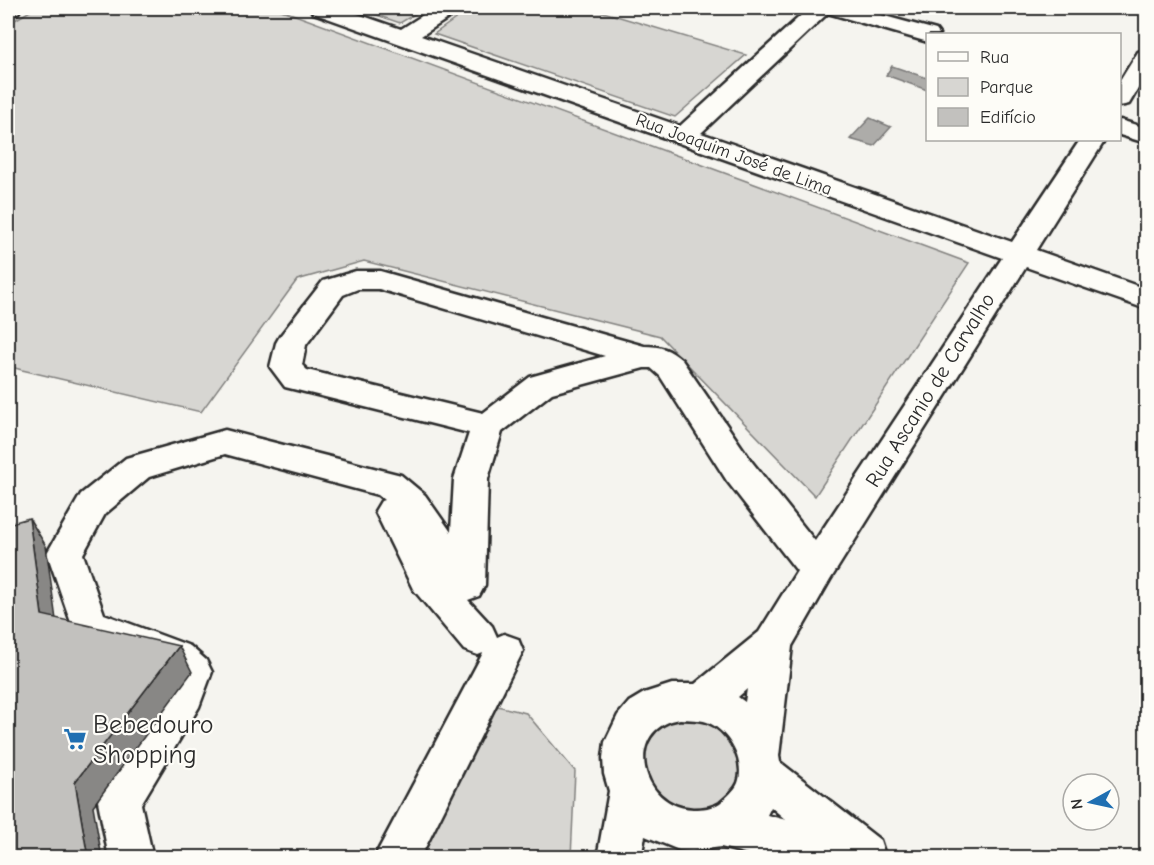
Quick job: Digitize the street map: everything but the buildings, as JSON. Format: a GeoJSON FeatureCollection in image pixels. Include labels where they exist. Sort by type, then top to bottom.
{"type":"FeatureCollection","features":[{"type":"Feature","properties":{"kind":"street","name":"Rua Joaquim José de Lima"},"geometry":{"type":"LineString","coordinates":[[321,8],[1146,299]]}},
{"type":"Feature","properties":{"kind":"street"},"geometry":{"type":"LineString","coordinates":[[405,36],[448,8]]}},
{"type":"Feature","properties":{"kind":"street"},"geometry":{"type":"LineString","coordinates":[[683,136],[821,8]]}},
{"type":"Feature","properties":{"kind":"street"},"geometry":{"type":"LineString","coordinates":[[833,8],[926,35]]}},
{"type":"Feature","properties":{"kind":"street"},"geometry":{"type":"LineString","coordinates":[[1121,94],[1146,57]]}},
{"type":"Feature","properties":{"kind":"street"},"geometry":{"type":"LineString","coordinates":[[1121,128],[1146,136]]}},
{"type":"Feature","properties":{"kind":"street","name":"Rua Ascanio de Carvalho"},"geometry":{"type":"LineString","coordinates":[[703,702],[773,644],[817,569],[1091,141]]}},
{"type":"Feature","properties":{"kind":"street"},"geometry":{"type":"LineString","coordinates":[[488,426],[296,379],[285,368],[291,343],[333,288],[356,280],[380,280],[644,357]]}},
{"type":"Feature","properties":{"kind":"street"},"geometry":{"type":"LineString","coordinates":[[132,858],[119,801],[185,694],[192,672],[176,658],[90,625],[65,553],[93,504],[138,467],[225,442],[323,469],[389,484],[414,505],[466,585],[471,479],[488,426],[541,385],[644,357],[659,357],[671,368],[729,458],[777,523],[817,569]]}},
{"type":"Feature","properties":{"kind":"street"},"geometry":{"type":"LineString","coordinates":[[396,858],[491,644],[426,578],[393,511],[414,505]]}},
{"type":"Feature","properties":{"kind":"street","name":"Rua Ascanio de Carvalho"},"geometry":{"type":"LineString","coordinates":[[760,763],[773,644]]}},
{"type":"Feature","properties":{"kind":"street"},"geometry":{"type":"LineString","coordinates":[[855,858],[710,838],[681,830],[651,817],[630,793],[623,770],[625,743],[637,721],[658,706],[680,701],[703,702],[728,712],[747,731],[760,763],[865,858]]}},
{"type":"Feature","properties":{"kind":"street"},"geometry":{"type":"LineString","coordinates":[[710,838],[743,813],[756,794],[760,763]]}},
{"type":"Feature","properties":{"kind":"street"},"geometry":{"type":"LineString","coordinates":[[619,858],[630,793]]}},
{"type":"Feature","properties":{"kind":"green space"},"geometry":{"type":"Polygon","coordinates":[[[35,8],[276,8],[969,263],[815,496],[660,336],[364,261],[297,280],[201,412],[22,370],[8,366],[8,24],[35,8]]]}},
{"type":"Feature","properties":{"kind":"green space"},"geometry":{"type":"Polygon","coordinates":[[[356,8],[425,8],[400,23],[356,8]]]}},
{"type":"Feature","properties":{"kind":"green space"},"geometry":{"type":"Polygon","coordinates":[[[471,8],[590,8],[746,55],[675,117],[434,34],[471,8]]]}},
{"type":"Feature","properties":{"kind":"green space"},"geometry":{"type":"Polygon","coordinates":[[[493,705],[526,713],[575,771],[571,857],[387,858],[493,705]]]}},
{"type":"Feature","properties":{"kind":"green space"},"geometry":{"type":"Polygon","coordinates":[[[683,714],[721,725],[748,773],[717,816],[654,804],[639,748],[646,730],[683,714]]]}},
{"type":"Feature","properties":{"kind":"shaded area"},"geometry":{"type":"Polygon","coordinates":[[[892,66],[926,78],[926,90],[886,75],[892,66]]]}},
{"type":"Feature","properties":{"kind":"shaded area"},"geometry":{"type":"Polygon","coordinates":[[[870,118],[891,127],[874,146],[850,139],[870,118]]]}},
{"type":"Feature","properties":{"kind":"place","name":"Bebedouro Shopping"},"geometry":{"type":"Point","coordinates":[75,739]}}]}
